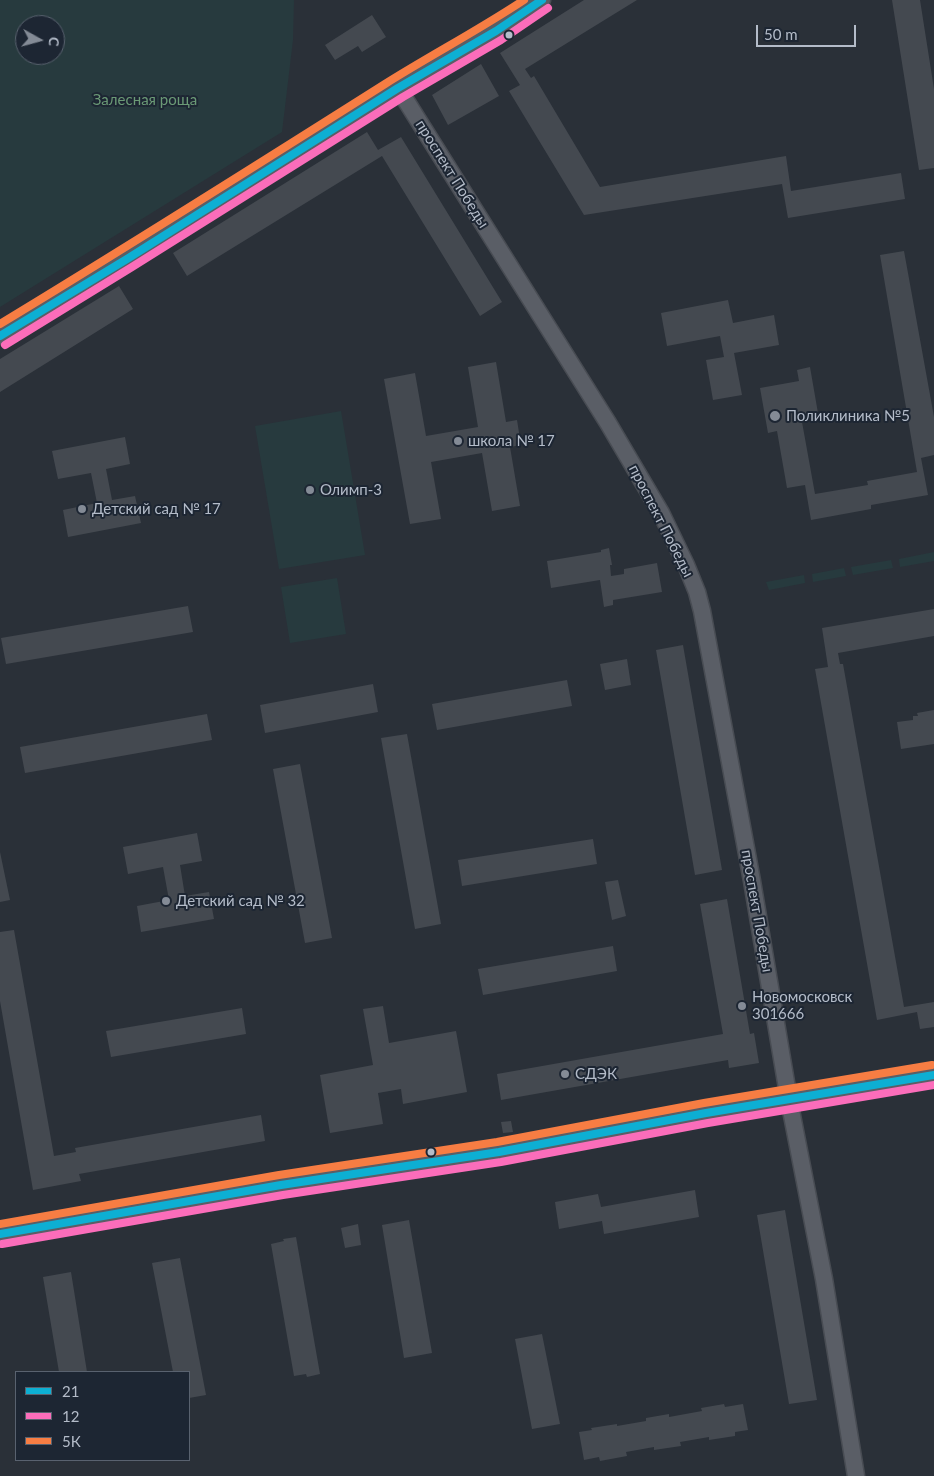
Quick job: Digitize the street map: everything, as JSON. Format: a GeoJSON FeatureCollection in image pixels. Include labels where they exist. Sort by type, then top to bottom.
{"type":"FeatureCollection","features":[{"type":"Feature","properties":{"kind":"street"},"geometry":{"type":"LineString","coordinates":[[0,336],[135,254],[398,88],[496,31],[542,0]]}},
{"type":"Feature","properties":{"kind":"street","name":"проспект Победы"},"geometry":{"type":"LineString","coordinates":[[398,88],[608,423],[661,513],[686,564],[697,592],[752,881],[789,1100],[824,1279],[856,1476]]}},
{"type":"Feature","properties":{"kind":"street"},"geometry":{"type":"LineString","coordinates":[[0,1234],[281,1185],[499,1152],[706,1113],[934,1075]]}},
{"type":"Feature","properties":{"kind":"green space","name":"Залесная роща"},"geometry":{"type":"Polygon","coordinates":[[[0,0],[294,0],[293,40],[282,132],[0,307],[0,0]]]}},
{"type":"Feature","properties":{"kind":"green space","name":"Олимп-3"},"geometry":{"type":"Polygon","coordinates":[[[341,411],[365,555],[279,569],[255,426],[341,411]]]}},
{"type":"Feature","properties":{"kind":"green space"},"geometry":{"type":"Polygon","coordinates":[[[934,552],[934,561],[900,567],[899,559],[934,552]]]}},
{"type":"Feature","properties":{"kind":"green space"},"geometry":{"type":"Polygon","coordinates":[[[891,560],[893,568],[853,575],[851,567],[891,560]]]}},
{"type":"Feature","properties":{"kind":"green space"},"geometry":{"type":"Polygon","coordinates":[[[844,568],[846,576],[813,582],[812,574],[844,568]]]}},
{"type":"Feature","properties":{"kind":"green space"},"geometry":{"type":"Polygon","coordinates":[[[804,575],[805,583],[769,590],[766,582],[804,575]]]}},
{"type":"Feature","properties":{"kind":"green space"},"geometry":{"type":"Polygon","coordinates":[[[337,578],[346,634],[290,643],[281,587],[337,578]]]}},
{"type":"Feature","properties":{"kind":"building"},"geometry":{"type":"Polygon","coordinates":[[[584,0],[637,0],[525,69],[531,78],[534,76],[600,187],[786,156],[791,191],[901,173],[905,199],[788,218],[782,184],[584,215],[509,91],[520,85],[500,53],[584,0]]]}},
{"type":"Feature","properties":{"kind":"building"},"geometry":{"type":"Polygon","coordinates":[[[892,0],[920,0],[934,89],[934,168],[919,170],[892,0]]]}},
{"type":"Feature","properties":{"kind":"building"},"geometry":{"type":"Polygon","coordinates":[[[372,15],[386,37],[362,52],[358,46],[335,60],[325,45],[372,15]]]}},
{"type":"Feature","properties":{"kind":"building"},"geometry":{"type":"Polygon","coordinates":[[[481,64],[499,96],[448,125],[432,95],[481,64]]]}},
{"type":"Feature","properties":{"kind":"building"},"geometry":{"type":"Polygon","coordinates":[[[367,132],[378,150],[401,137],[502,302],[480,316],[382,156],[187,276],[173,253],[367,132]]]}},
{"type":"Feature","properties":{"kind":"building"},"geometry":{"type":"Polygon","coordinates":[[[904,251],[934,417],[934,455],[921,458],[928,495],[871,505],[871,509],[811,520],[805,485],[787,488],[777,431],[768,433],[760,388],[799,381],[797,370],[810,367],[819,419],[802,422],[815,494],[868,485],[867,481],[917,472],[880,255],[904,251]]]}},
{"type":"Feature","properties":{"kind":"building"},"geometry":{"type":"Polygon","coordinates":[[[119,286],[133,309],[0,392],[0,359],[119,286]]]}},
{"type":"Feature","properties":{"kind":"building"},"geometry":{"type":"Polygon","coordinates":[[[728,300],[733,323],[774,315],[779,345],[734,353],[742,395],[713,400],[706,360],[724,357],[720,336],[667,346],[661,313],[728,300]]]}},
{"type":"Feature","properties":{"kind":"building","name":"школа № 17"},"geometry":{"type":"Polygon","coordinates":[[[496,362],[506,422],[517,420],[521,445],[510,447],[520,506],[492,511],[482,453],[431,462],[441,519],[410,524],[384,379],[415,373],[426,436],[478,427],[468,367],[496,362]]]}},
{"type":"Feature","properties":{"kind":"building"},"geometry":{"type":"Polygon","coordinates":[[[125,437],[130,464],[106,469],[112,500],[135,496],[141,523],[68,537],[63,510],[97,503],[91,473],[58,479],[52,451],[125,437]]]}},
{"type":"Feature","properties":{"kind":"building"},"geometry":{"type":"Polygon","coordinates":[[[609,548],[612,565],[610,565],[611,576],[624,574],[624,569],[657,563],[662,592],[613,600],[613,605],[604,607],[600,580],[551,588],[547,561],[601,552],[601,550],[609,548]]]}},
{"type":"Feature","properties":{"kind":"building"},"geometry":{"type":"Polygon","coordinates":[[[188,606],[193,632],[6,664],[1,638],[188,606]]]}},
{"type":"Feature","properties":{"kind":"building"},"geometry":{"type":"Polygon","coordinates":[[[934,609],[934,636],[838,653],[840,664],[843,664],[904,1007],[934,1002],[934,1027],[920,1029],[917,1012],[877,1020],[815,669],[828,667],[822,628],[934,609]]]}},
{"type":"Feature","properties":{"kind":"building"},"geometry":{"type":"Polygon","coordinates":[[[683,645],[722,870],[695,875],[656,650],[683,645]]]}},
{"type":"Feature","properties":{"kind":"building"},"geometry":{"type":"Polygon","coordinates":[[[627,659],[631,685],[605,690],[600,664],[627,659]]]}},
{"type":"Feature","properties":{"kind":"building"},"geometry":{"type":"Polygon","coordinates":[[[567,680],[572,706],[437,730],[432,704],[567,680]]]}},
{"type":"Feature","properties":{"kind":"building"},"geometry":{"type":"Polygon","coordinates":[[[373,684],[378,712],[265,733],[260,705],[373,684]]]}},
{"type":"Feature","properties":{"kind":"building"},"geometry":{"type":"Polygon","coordinates":[[[934,710],[934,744],[901,749],[897,722],[913,720],[913,716],[918,716],[917,713],[934,710]]]}},
{"type":"Feature","properties":{"kind":"building"},"geometry":{"type":"Polygon","coordinates":[[[207,714],[212,740],[25,773],[20,747],[207,714]]]}},
{"type":"Feature","properties":{"kind":"building"},"geometry":{"type":"Polygon","coordinates":[[[407,734],[441,924],[415,929],[381,738],[407,734]]]}},
{"type":"Feature","properties":{"kind":"building"},"geometry":{"type":"Polygon","coordinates":[[[300,764],[332,938],[305,943],[273,769],[300,764]]]}},
{"type":"Feature","properties":{"kind":"building"},"geometry":{"type":"Polygon","coordinates":[[[197,833],[202,861],[180,865],[185,896],[209,892],[214,919],[141,932],[137,906],[169,900],[163,867],[128,874],[123,847],[197,833]]]}},
{"type":"Feature","properties":{"kind":"building"},"geometry":{"type":"Polygon","coordinates":[[[593,839],[597,864],[462,886],[458,860],[593,839]]]}},
{"type":"Feature","properties":{"kind":"building"},"geometry":{"type":"Polygon","coordinates":[[[0,852],[10,900],[0,902],[0,852]]]}},
{"type":"Feature","properties":{"kind":"building"},"geometry":{"type":"Polygon","coordinates":[[[618,880],[626,916],[612,920],[605,882],[618,880]]]}},
{"type":"Feature","properties":{"kind":"building"},"geometry":{"type":"Polygon","coordinates":[[[727,899],[750,1034],[754,1033],[759,1063],[729,1068],[728,1060],[501,1100],[497,1074],[723,1034],[700,904],[727,899]]]}},
{"type":"Feature","properties":{"kind":"building"},"geometry":{"type":"Polygon","coordinates":[[[14,930],[54,1156],[76,1152],[75,1148],[261,1115],[265,1141],[79,1174],[81,1181],[33,1190],[0,1001],[0,932],[14,930]]]}},
{"type":"Feature","properties":{"kind":"building"},"geometry":{"type":"Polygon","coordinates":[[[613,946],[617,971],[483,995],[478,969],[613,946]]]}},
{"type":"Feature","properties":{"kind":"building"},"geometry":{"type":"Polygon","coordinates":[[[383,1006],[389,1043],[456,1031],[467,1092],[403,1104],[401,1089],[378,1093],[383,1124],[330,1133],[320,1075],[373,1065],[363,1009],[383,1006]]]}},
{"type":"Feature","properties":{"kind":"building"},"geometry":{"type":"Polygon","coordinates":[[[242,1008],[246,1034],[111,1057],[106,1031],[242,1008]]]}},
{"type":"Feature","properties":{"kind":"building"},"geometry":{"type":"Polygon","coordinates":[[[511,1121],[513,1132],[503,1133],[501,1122],[511,1121]]]}},
{"type":"Feature","properties":{"kind":"building"},"geometry":{"type":"Polygon","coordinates":[[[695,1190],[699,1217],[604,1234],[602,1221],[559,1229],[555,1202],[598,1194],[601,1207],[695,1190]]]}},
{"type":"Feature","properties":{"kind":"building"},"geometry":{"type":"Polygon","coordinates":[[[785,1210],[817,1400],[789,1404],[757,1215],[785,1210]]]}},
{"type":"Feature","properties":{"kind":"building"},"geometry":{"type":"Polygon","coordinates":[[[409,1220],[432,1353],[404,1358],[382,1225],[409,1220]]]}},
{"type":"Feature","properties":{"kind":"building"},"geometry":{"type":"Polygon","coordinates":[[[358,1224],[361,1245],[345,1248],[341,1228],[358,1224]]]}},
{"type":"Feature","properties":{"kind":"building"},"geometry":{"type":"Polygon","coordinates":[[[296,1237],[320,1374],[307,1377],[306,1374],[294,1376],[271,1244],[284,1241],[283,1239],[296,1237]]]}},
{"type":"Feature","properties":{"kind":"building"},"geometry":{"type":"Polygon","coordinates":[[[180,1258],[206,1395],[190,1398],[190,1371],[173,1371],[152,1263],[180,1258]]]}},
{"type":"Feature","properties":{"kind":"building"},"geometry":{"type":"Polygon","coordinates":[[[71,1272],[87,1371],[59,1371],[43,1277],[71,1272]]]}},
{"type":"Feature","properties":{"kind":"building"},"geometry":{"type":"Polygon","coordinates":[[[542,1334],[560,1424],[532,1429],[515,1339],[542,1334]]]}},
{"type":"Feature","properties":{"kind":"building"},"geometry":{"type":"Polygon","coordinates":[[[724,1404],[725,1407],[743,1404],[748,1430],[735,1432],[735,1436],[709,1440],[709,1437],[680,1442],[681,1446],[654,1450],[654,1447],[626,1452],[627,1456],[600,1461],[599,1457],[584,1460],[579,1432],[592,1430],[591,1428],[646,1421],[646,1418],[669,1414],[669,1417],[702,1411],[701,1408],[724,1404]]]}},
{"type":"Feature","properties":{"kind":"transit line","name":"5К"},"geometry":{"type":"LineString","coordinates":[[0,324],[385,84],[524,0]]}},
{"type":"Feature","properties":{"kind":"transit line","name":"21"},"geometry":{"type":"LineString","coordinates":[[0,336],[127,259],[398,88],[496,31],[542,0]]}},
{"type":"Feature","properties":{"kind":"transit line","name":"12"},"geometry":{"type":"LineString","coordinates":[[5,345],[403,97],[501,40],[548,8]]}},
{"type":"Feature","properties":{"kind":"transit line","name":"5К"},"geometry":{"type":"LineString","coordinates":[[0,1224],[279,1175],[497,1142],[704,1103],[932,1065]]}},
{"type":"Feature","properties":{"kind":"transit line","name":"21"},"geometry":{"type":"LineString","coordinates":[[0,1234],[281,1185],[499,1152],[706,1113],[934,1075]]}},
{"type":"Feature","properties":{"kind":"transit line","name":"12"},"geometry":{"type":"LineString","coordinates":[[2,1244],[283,1195],[501,1162],[708,1123],[934,1085]]}},
{"type":"Feature","properties":{"kind":"place","name":"Поликлиника №5"},"geometry":{"type":"Point","coordinates":[775,416]}},
{"type":"Feature","properties":{"kind":"place","name":"школа № 17"},"geometry":{"type":"Point","coordinates":[458,441]}},
{"type":"Feature","properties":{"kind":"place","name":"Олимп-3"},"geometry":{"type":"Point","coordinates":[310,490]}},
{"type":"Feature","properties":{"kind":"place","name":"Детский сад № 17"},"geometry":{"type":"Point","coordinates":[82,509]}},
{"type":"Feature","properties":{"kind":"place","name":"Детский сад № 32"},"geometry":{"type":"Point","coordinates":[166,901]}},
{"type":"Feature","properties":{"kind":"place","name":"Новомосковск 301666"},"geometry":{"type":"Point","coordinates":[742,1006]}},
{"type":"Feature","properties":{"kind":"place","name":"СДЭК"},"geometry":{"type":"Point","coordinates":[565,1074]}}]}
